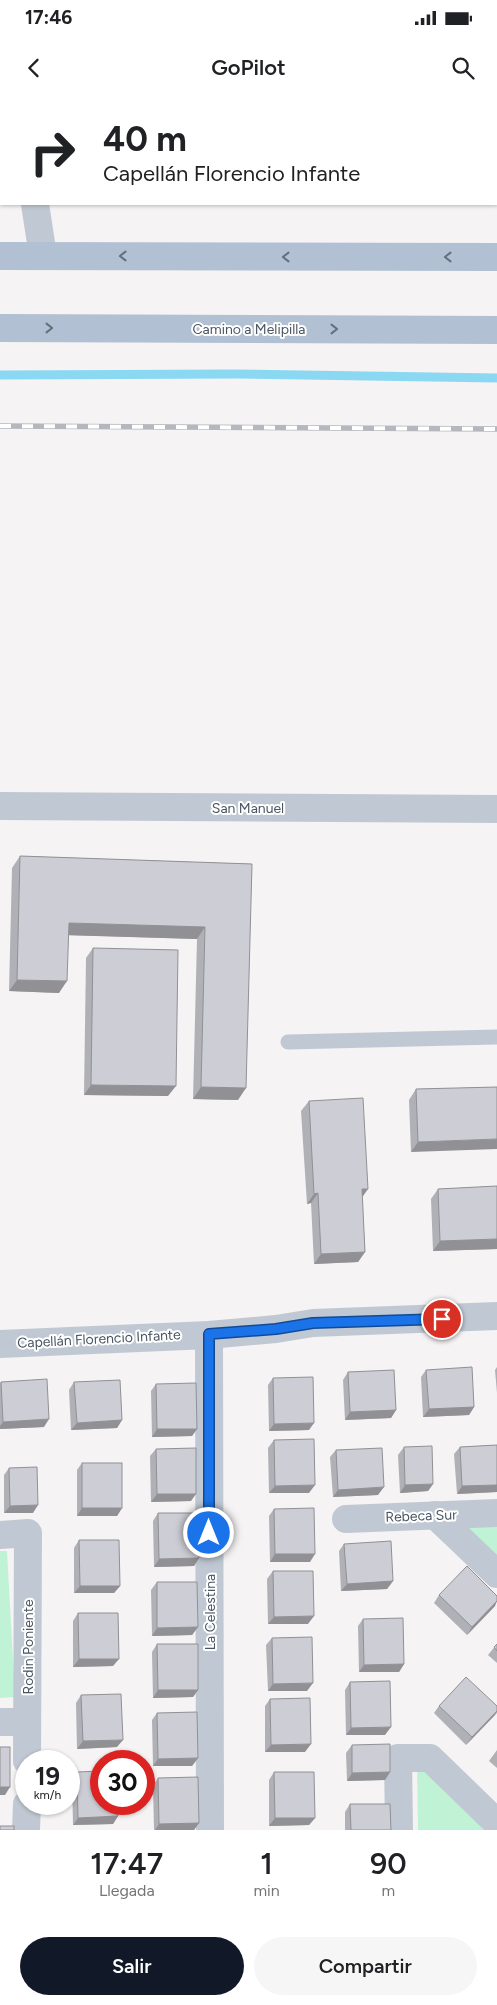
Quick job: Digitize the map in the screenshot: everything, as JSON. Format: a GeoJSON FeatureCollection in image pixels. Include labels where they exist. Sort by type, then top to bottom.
{"type":"FeatureCollection","features":[{"type":"Feature","properties":{"kind":"main road"},"geometry":{"type":"LineString","coordinates":[[0,256],[497,257]]}},
{"type":"Feature","properties":{"kind":"main road","name":"Camino a Melipilla"},"geometry":{"type":"LineString","coordinates":[[0,328],[497,330]]}},
{"type":"Feature","properties":{"kind":"street"},"geometry":{"type":"LineString","coordinates":[[35,205],[43,256]]}},
{"type":"Feature","properties":{"kind":"street","name":"San Manuel"},"geometry":{"type":"LineString","coordinates":[[0,806],[497,809]]}},
{"type":"Feature","properties":{"kind":"street","name":"Capellán Florencio Infante"},"geometry":{"type":"LineString","coordinates":[[0,1344],[209,1334],[276,1329],[313,1323],[497,1316]]}},
{"type":"Feature","properties":{"kind":"street","name":"La Celestina"},"geometry":{"type":"LineString","coordinates":[[209,1334],[210,1830]]}},
{"type":"Feature","properties":{"kind":"street","name":"Rebeca Sur"},"geometry":{"type":"LineString","coordinates":[[346,1519],[497,1513]]}},
{"type":"Feature","properties":{"kind":"street"},"geometry":{"type":"LineString","coordinates":[[435,1516],[497,1574]]}},
{"type":"Feature","properties":{"kind":"street","name":"Rodin Poniente"},"geometry":{"type":"LineString","coordinates":[[0,1535],[28,1533],[27,1750]]}},
{"type":"Feature","properties":{"kind":"street"},"geometry":{"type":"LineString","coordinates":[[0,1722],[27,1722]]}},
{"type":"Feature","properties":{"kind":"street"},"geometry":{"type":"LineString","coordinates":[[399,1830],[398,1758],[430,1758],[497,1823]]}},
{"type":"Feature","properties":{"kind":"street"},"geometry":{"type":"LineString","coordinates":[[26,1815],[26,1830]]}},
{"type":"Feature","properties":{"kind":"lane"},"geometry":{"type":"LineString","coordinates":[[288,1042],[497,1036]]}},
{"type":"Feature","properties":{"kind":"green space"},"geometry":{"type":"Polygon","coordinates":[[[497,1526],[497,1559],[464,1527],[497,1526]]]}},
{"type":"Feature","properties":{"kind":"green space"},"geometry":{"type":"Polygon","coordinates":[[[0,1551],[7,1551],[15,1697],[0,1698],[0,1551]]]}},
{"type":"Feature","properties":{"kind":"green space"},"geometry":{"type":"Polygon","coordinates":[[[417,1763],[493,1830],[418,1830],[417,1763]]]}},
{"type":"Feature","properties":{"kind":"building"},"geometry":{"type":"Polygon","coordinates":[[[20,856],[252,864],[246,1088],[201,1087],[205,927],[69,923],[67,981],[17,980],[20,856]]]}},
{"type":"Feature","properties":{"kind":"building"},"geometry":{"type":"Polygon","coordinates":[[[93,948],[178,950],[176,1086],[91,1085],[93,948]]]}},
{"type":"Feature","properties":{"kind":"building"},"geometry":{"type":"Polygon","coordinates":[[[497,1087],[497,1139],[418,1142],[416,1089],[497,1087]]]}},
{"type":"Feature","properties":{"kind":"building"},"geometry":{"type":"Polygon","coordinates":[[[363,1098],[368,1189],[362,1189],[365,1252],[321,1254],[318,1193],[314,1194],[309,1101],[363,1098]]]}},
{"type":"Feature","properties":{"kind":"building"},"geometry":{"type":"Polygon","coordinates":[[[497,1186],[497,1239],[440,1241],[438,1189],[497,1186]]]}},
{"type":"Feature","properties":{"kind":"building"},"geometry":{"type":"Polygon","coordinates":[[[472,1367],[474,1407],[429,1409],[426,1370],[472,1367]]]}},
{"type":"Feature","properties":{"kind":"building"},"geometry":{"type":"Polygon","coordinates":[[[394,1370],[396,1410],[350,1412],[348,1372],[394,1370]]]}},
{"type":"Feature","properties":{"kind":"building"},"geometry":{"type":"Polygon","coordinates":[[[313,1377],[314,1423],[274,1424],[273,1378],[313,1377]]]}},
{"type":"Feature","properties":{"kind":"building"},"geometry":{"type":"Polygon","coordinates":[[[47,1379],[49,1419],[3,1422],[1,1382],[47,1379]]]}},
{"type":"Feature","properties":{"kind":"building"},"geometry":{"type":"Polygon","coordinates":[[[120,1380],[122,1420],[77,1423],[74,1382],[120,1380]]]}},
{"type":"Feature","properties":{"kind":"building"},"geometry":{"type":"Polygon","coordinates":[[[196,1383],[197,1429],[157,1429],[156,1384],[196,1383]]]}},
{"type":"Feature","properties":{"kind":"building"},"geometry":{"type":"Polygon","coordinates":[[[314,1439],[315,1485],[275,1486],[274,1440],[314,1439]]]}},
{"type":"Feature","properties":{"kind":"building"},"geometry":{"type":"Polygon","coordinates":[[[497,1445],[497,1485],[462,1486],[460,1447],[497,1445]]]}},
{"type":"Feature","properties":{"kind":"building"},"geometry":{"type":"Polygon","coordinates":[[[432,1446],[433,1484],[405,1485],[404,1447],[432,1446]]]}},
{"type":"Feature","properties":{"kind":"building"},"geometry":{"type":"Polygon","coordinates":[[[196,1448],[196,1494],[157,1494],[156,1449],[196,1448]]]}},
{"type":"Feature","properties":{"kind":"building"},"geometry":{"type":"Polygon","coordinates":[[[382,1448],[384,1487],[338,1490],[336,1450],[382,1448]]]}},
{"type":"Feature","properties":{"kind":"building"},"geometry":{"type":"Polygon","coordinates":[[[82,1463],[122,1463],[122,1508],[82,1508],[82,1463]]]}},
{"type":"Feature","properties":{"kind":"building"},"geometry":{"type":"Polygon","coordinates":[[[37,1467],[38,1505],[10,1506],[9,1468],[37,1467]]]}},
{"type":"Feature","properties":{"kind":"building"},"geometry":{"type":"Polygon","coordinates":[[[314,1508],[315,1554],[275,1554],[274,1509],[314,1508]]]}},
{"type":"Feature","properties":{"kind":"building"},"geometry":{"type":"Polygon","coordinates":[[[158,1513],[198,1513],[199,1558],[159,1559],[158,1513]]]}},
{"type":"Feature","properties":{"kind":"building"},"geometry":{"type":"Polygon","coordinates":[[[79,1540],[119,1540],[120,1586],[80,1586],[79,1540]]]}},
{"type":"Feature","properties":{"kind":"building"},"geometry":{"type":"Polygon","coordinates":[[[391,1541],[393,1581],[347,1584],[344,1544],[391,1541]]]}},
{"type":"Feature","properties":{"kind":"building"},"geometry":{"type":"Polygon","coordinates":[[[467,1566],[497,1596],[497,1601],[472,1627],[439,1595],[467,1566]]]}},
{"type":"Feature","properties":{"kind":"building"},"geometry":{"type":"Polygon","coordinates":[[[273,1571],[313,1571],[314,1616],[274,1617],[273,1571]]]}},
{"type":"Feature","properties":{"kind":"building"},"geometry":{"type":"Polygon","coordinates":[[[157,1582],[197,1582],[198,1627],[157,1628],[157,1582]]]}},
{"type":"Feature","properties":{"kind":"building"},"geometry":{"type":"Polygon","coordinates":[[[78,1613],[118,1613],[119,1659],[79,1659],[78,1613]]]}},
{"type":"Feature","properties":{"kind":"building"},"geometry":{"type":"Polygon","coordinates":[[[403,1618],[404,1664],[364,1665],[363,1619],[403,1618]]]}},
{"type":"Feature","properties":{"kind":"building"},"geometry":{"type":"Polygon","coordinates":[[[312,1637],[313,1683],[273,1684],[272,1638],[312,1637]]]}},
{"type":"Feature","properties":{"kind":"building"},"geometry":{"type":"Polygon","coordinates":[[[157,1644],[198,1644],[198,1690],[158,1690],[157,1644]]]}},
{"type":"Feature","properties":{"kind":"building"},"geometry":{"type":"Polygon","coordinates":[[[466,1677],[497,1706],[497,1711],[472,1737],[439,1706],[466,1677]]]}},
{"type":"Feature","properties":{"kind":"building"},"geometry":{"type":"Polygon","coordinates":[[[390,1681],[391,1727],[351,1728],[350,1682],[390,1681]]]}},
{"type":"Feature","properties":{"kind":"building"},"geometry":{"type":"Polygon","coordinates":[[[121,1694],[123,1740],[83,1741],[81,1695],[121,1694]]]}},
{"type":"Feature","properties":{"kind":"building"},"geometry":{"type":"Polygon","coordinates":[[[310,1698],[311,1744],[271,1745],[270,1699],[310,1698]]]}},
{"type":"Feature","properties":{"kind":"building"},"geometry":{"type":"Polygon","coordinates":[[[197,1712],[198,1758],[158,1759],[157,1713],[197,1712]]]}},
{"type":"Feature","properties":{"kind":"building"},"geometry":{"type":"Polygon","coordinates":[[[390,1744],[390,1772],[352,1773],[352,1745],[390,1744]]]}},
{"type":"Feature","properties":{"kind":"building"},"geometry":{"type":"Polygon","coordinates":[[[0,1747],[10,1747],[10,1787],[0,1787],[0,1747]]]}},
{"type":"Feature","properties":{"kind":"building"},"geometry":{"type":"Polygon","coordinates":[[[90,1771],[90,1815],[118,1816],[78,1818],[78,1815],[80,1815],[80,1772],[90,1771]]]}},
{"type":"Feature","properties":{"kind":"building"},"geometry":{"type":"Polygon","coordinates":[[[274,1772],[314,1772],[315,1818],[275,1818],[274,1772]]]}},
{"type":"Feature","properties":{"kind":"building"},"geometry":{"type":"Polygon","coordinates":[[[198,1777],[199,1823],[159,1824],[158,1778],[198,1777]]]}},
{"type":"Feature","properties":{"kind":"building"},"geometry":{"type":"Polygon","coordinates":[[[350,1804],[390,1804],[391,1830],[351,1830],[350,1804]]]}},
{"type":"Feature","properties":{"kind":"building"},"geometry":{"type":"Polygon","coordinates":[[[0,1826],[14,1826],[14,1830],[0,1830],[0,1826]]]}},
{"type":"Feature","properties":{"kind":"waterway"},"geometry":{"type":"LineString","coordinates":[[0,375],[236,374],[497,378]]}},
{"type":"Feature","properties":{"kind":"railway"},"geometry":{"type":"LineString","coordinates":[[0,426],[497,429]]}},
{"type":"Feature","properties":{"kind":"route"},"geometry":{"type":"LineString","coordinates":[[209,1533],[209,1334],[276,1329],[313,1323],[442,1319]]}}]}
